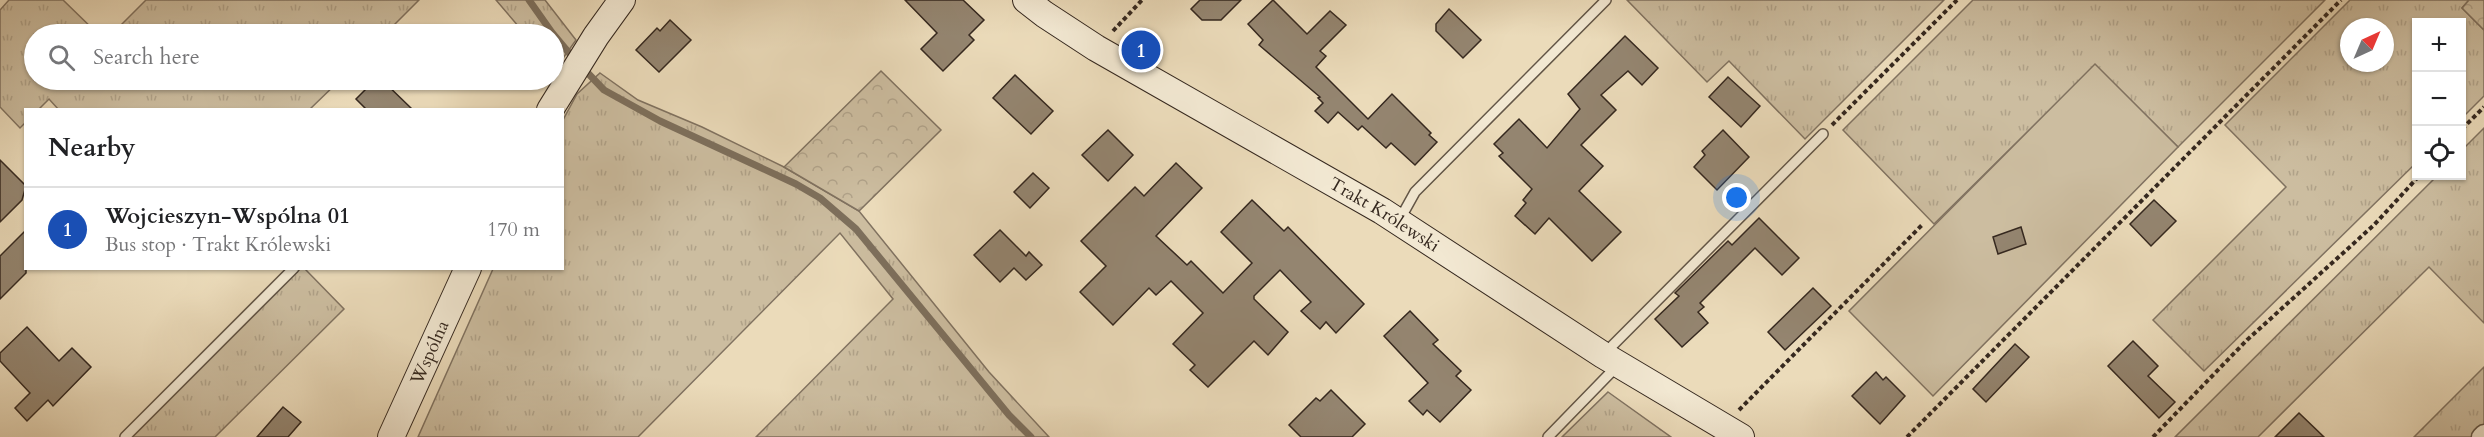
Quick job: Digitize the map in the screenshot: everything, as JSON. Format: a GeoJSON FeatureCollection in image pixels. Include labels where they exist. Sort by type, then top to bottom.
{"type":"FeatureCollection","features":[{"type":"Feature","properties":{"kind":"street"},"geometry":{"type":"LineString","coordinates":[[564,84],[622,0]]}},
{"type":"Feature","properties":{"kind":"street","name":"Trakt Królewski"},"geometry":{"type":"LineString","coordinates":[[1026,0],[1096,48],[1398,221],[1612,359],[1731,432]]}},
{"type":"Feature","properties":{"kind":"street"},"geometry":{"type":"LineString","coordinates":[[551,108],[561,90]]}},
{"type":"Feature","properties":{"kind":"street","name":"Wspólna"},"geometry":{"type":"LineString","coordinates":[[391,437],[467,270]]}},
{"type":"Feature","properties":{"kind":"street"},"geometry":{"type":"LineString","coordinates":[[2481,437],[2484,434]]}},
{"type":"Feature","properties":{"kind":"lane"},"geometry":{"type":"LineString","coordinates":[[1398,221],[1415,192],[1606,0]]}},
{"type":"Feature","properties":{"kind":"lane"},"geometry":{"type":"LineString","coordinates":[[1548,437],[1612,359],[1823,134]]}},
{"type":"Feature","properties":{"kind":"lane"},"geometry":{"type":"LineString","coordinates":[[125,437],[292,270]]}},
{"type":"Feature","properties":{"kind":"path"},"geometry":{"type":"LineString","coordinates":[[1096,48],[1142,0]]}},
{"type":"Feature","properties":{"kind":"path"},"geometry":{"type":"LineString","coordinates":[[1823,134],[1957,0]]}},
{"type":"Feature","properties":{"kind":"path"},"geometry":{"type":"LineString","coordinates":[[1907,437],[2341,0]]}},
{"type":"Feature","properties":{"kind":"path"},"geometry":{"type":"LineString","coordinates":[[2465,126],[2484,107]]}},
{"type":"Feature","properties":{"kind":"path"},"geometry":{"type":"LineString","coordinates":[[2153,437],[2247,340],[2374,225],[2415,180]]}},
{"type":"Feature","properties":{"kind":"path"},"geometry":{"type":"LineString","coordinates":[[1731,432],[1923,224]]}},
{"type":"Feature","properties":{"kind":"green space"},"geometry":{"type":"Polygon","coordinates":[[[9,0],[63,0],[88,24],[24,24],[24,90],[330,90],[311,108],[57,108],[49,99],[40,108],[24,108],[24,124],[20,128],[0,107],[0,10],[9,0]]]}},
{"type":"Feature","properties":{"kind":"green space"},"geometry":{"type":"Polygon","coordinates":[[[146,0],[419,0],[395,24],[122,24],[146,0]]]}},
{"type":"Feature","properties":{"kind":"green space"},"geometry":{"type":"Polygon","coordinates":[[[496,0],[545,0],[564,24],[516,24],[496,0]]]}},
{"type":"Feature","properties":{"kind":"green space"},"geometry":{"type":"Polygon","coordinates":[[[1627,0],[1944,0],[1805,139],[1729,61],[1707,82],[1627,0]]]}},
{"type":"Feature","properties":{"kind":"green space"},"geometry":{"type":"Polygon","coordinates":[[[1973,0],[2325,0],[2178,147],[2095,65],[1934,224],[1843,130],[1973,0]]]}},
{"type":"Feature","properties":{"kind":"green space"},"geometry":{"type":"Polygon","coordinates":[[[2350,0],[2469,0],[2462,8],[2484,30],[2484,96],[2466,114],[2466,18],[2412,18],[2412,167],[2204,371],[2153,320],[2286,187],[2225,125],[2350,0]]]}},
{"type":"Feature","properties":{"kind":"green space"},"geometry":{"type":"Polygon","coordinates":[[[2469,0],[2484,0],[2484,30],[2462,8],[2469,0]]]}},
{"type":"Feature","properties":{"kind":"green space"},"geometry":{"type":"Polygon","coordinates":[[[564,25],[576,40],[564,57],[564,25]]]}},
{"type":"Feature","properties":{"kind":"green space"},"geometry":{"type":"Polygon","coordinates":[[[2095,64],[2178,147],[1933,396],[1849,311],[2095,64]]]}},
{"type":"Feature","properties":{"kind":"green space"},"geometry":{"type":"Polygon","coordinates":[[[881,71],[941,130],[859,211],[784,167],[881,71]]]}},
{"type":"Feature","properties":{"kind":"green space"},"geometry":{"type":"Polygon","coordinates":[[[600,73],[638,100],[702,127],[784,167],[859,211],[989,372],[1049,437],[756,437],[893,299],[840,233],[638,437],[418,437],[493,270],[564,270],[564,118],[577,94],[600,73]]]}},
{"type":"Feature","properties":{"kind":"green space"},"geometry":{"type":"Polygon","coordinates":[[[2484,128],[2484,323],[2429,267],[2258,437],[2175,437],[2433,180],[2466,180],[2466,146],[2484,128]]]}},
{"type":"Feature","properties":{"kind":"green space"},"geometry":{"type":"Polygon","coordinates":[[[299,270],[306,270],[344,309],[215,437],[131,437],[299,270]]]}},
{"type":"Feature","properties":{"kind":"green space"},"geometry":{"type":"Polygon","coordinates":[[[2484,367],[2484,437],[2414,437],[2484,367]]]}},
{"type":"Feature","properties":{"kind":"green space"},"geometry":{"type":"Polygon","coordinates":[[[1608,392],[1671,437],[1562,437],[1608,392]]]}},
{"type":"Feature","properties":{"kind":"building"},"geometry":{"type":"Polygon","coordinates":[[[905,0],[963,0],[984,20],[969,35],[974,40],[943,71],[921,49],[937,33],[905,0]]]}},
{"type":"Feature","properties":{"kind":"building"},"geometry":{"type":"Polygon","coordinates":[[[1200,0],[1241,0],[1221,20],[1202,20],[1191,9],[1200,0]]]}},
{"type":"Feature","properties":{"kind":"building"},"geometry":{"type":"Polygon","coordinates":[[[1273,0],[1307,34],[1330,11],[1346,25],[1320,51],[1326,56],[1316,67],[1368,119],[1392,94],[1437,142],[1415,165],[1391,143],[1386,148],[1362,126],[1358,130],[1338,112],[1328,123],[1315,111],[1323,103],[1318,98],[1320,97],[1259,45],[1263,40],[1248,24],[1273,0]]]}},
{"type":"Feature","properties":{"kind":"building"},"geometry":{"type":"Polygon","coordinates":[[[1449,9],[1481,40],[1463,58],[1436,31],[1436,24],[1449,9]]]}},
{"type":"Feature","properties":{"kind":"building"},"geometry":{"type":"Polygon","coordinates":[[[670,20],[691,40],[659,72],[636,50],[657,28],[660,31],[670,20]]]}},
{"type":"Feature","properties":{"kind":"building"},"geometry":{"type":"Polygon","coordinates":[[[1625,36],[1658,68],[1642,85],[1628,71],[1601,95],[1616,110],[1581,145],[1603,166],[1579,191],[1621,232],[1592,261],[1549,218],[1535,234],[1515,216],[1526,203],[1523,200],[1532,189],[1499,156],[1503,153],[1494,144],[1519,119],[1547,148],[1580,109],[1568,94],[1625,36]]]}},
{"type":"Feature","properties":{"kind":"building"},"geometry":{"type":"Polygon","coordinates":[[[1015,75],[1053,111],[1031,134],[993,98],[1015,75]]]}},
{"type":"Feature","properties":{"kind":"building"},"geometry":{"type":"Polygon","coordinates":[[[1728,77],[1760,106],[1741,127],[1709,97],[1728,77]]]}},
{"type":"Feature","properties":{"kind":"building"},"geometry":{"type":"Polygon","coordinates":[[[365,90],[392,90],[411,108],[365,108],[356,99],[365,90]]]}},
{"type":"Feature","properties":{"kind":"building"},"geometry":{"type":"Polygon","coordinates":[[[1108,130],[1133,155],[1108,181],[1082,155],[1108,130]]]}},
{"type":"Feature","properties":{"kind":"building"},"geometry":{"type":"Polygon","coordinates":[[[1723,130],[1749,157],[1717,190],[1694,167],[1705,155],[1702,151],[1723,130]]]}},
{"type":"Feature","properties":{"kind":"building"},"geometry":{"type":"Polygon","coordinates":[[[0,160],[24,184],[24,193],[22,200],[0,222],[0,160]]]}},
{"type":"Feature","properties":{"kind":"building"},"geometry":{"type":"Polygon","coordinates":[[[1176,163],[1202,188],[1156,236],[1187,265],[1191,261],[1223,293],[1252,263],[1221,232],[1252,200],[1284,231],[1288,227],[1364,304],[1336,333],[1326,322],[1320,329],[1301,311],[1311,302],[1280,270],[1254,296],[1254,299],[1288,332],[1268,355],[1254,341],[1208,387],[1190,370],[1195,365],[1173,344],[1203,313],[1171,281],[1156,295],[1149,288],[1113,325],[1080,292],[1106,266],[1081,241],[1135,187],[1144,196],[1176,163]]]}},
{"type":"Feature","properties":{"kind":"building"},"geometry":{"type":"Polygon","coordinates":[[[1033,173],[1049,188],[1030,208],[1014,192],[1033,173]]]}},
{"type":"Feature","properties":{"kind":"building"},"geometry":{"type":"Polygon","coordinates":[[[2154,200],[2176,221],[2151,246],[2130,224],[2154,200]]]}},
{"type":"Feature","properties":{"kind":"building"},"geometry":{"type":"Polygon","coordinates":[[[1759,218],[1799,258],[1782,275],[1755,248],[1700,303],[1704,307],[1698,312],[1708,323],[1682,347],[1655,319],[1679,296],[1675,293],[1728,241],[1732,245],[1759,218]]]}},
{"type":"Feature","properties":{"kind":"building"},"geometry":{"type":"Polygon","coordinates":[[[2021,227],[2026,244],[1998,254],[1993,237],[2021,227]]]}},
{"type":"Feature","properties":{"kind":"building"},"geometry":{"type":"Polygon","coordinates":[[[1000,230],[1026,256],[1029,252],[1042,265],[1026,280],[1014,268],[1000,282],[974,255],[1000,230]]]}},
{"type":"Feature","properties":{"kind":"building"},"geometry":{"type":"Polygon","coordinates":[[[24,232],[24,270],[26,273],[0,299],[0,256],[24,232]]]}},
{"type":"Feature","properties":{"kind":"building"},"geometry":{"type":"Polygon","coordinates":[[[1813,288],[1831,306],[1785,350],[1768,332],[1813,288]]]}},
{"type":"Feature","properties":{"kind":"building"},"geometry":{"type":"Polygon","coordinates":[[[1410,311],[1438,340],[1433,344],[1461,371],[1456,376],[1471,390],[1440,422],[1427,410],[1423,415],[1409,401],[1428,383],[1384,336],[1410,311]]]}},
{"type":"Feature","properties":{"kind":"building"},"geometry":{"type":"Polygon","coordinates":[[[27,327],[59,361],[72,348],[91,367],[53,406],[48,400],[27,421],[15,408],[30,393],[0,361],[0,353],[27,327]]]}},
{"type":"Feature","properties":{"kind":"building"},"geometry":{"type":"Polygon","coordinates":[[[2133,341],[2158,366],[2148,376],[2175,402],[2159,418],[2108,366],[2133,341]]]}},
{"type":"Feature","properties":{"kind":"building"},"geometry":{"type":"Polygon","coordinates":[[[2015,344],[2029,357],[1986,402],[1973,389],[2015,344]]]}},
{"type":"Feature","properties":{"kind":"building"},"geometry":{"type":"Polygon","coordinates":[[[1876,372],[1883,380],[1886,377],[1905,396],[1880,424],[1852,396],[1876,372]]]}},
{"type":"Feature","properties":{"kind":"building"},"geometry":{"type":"Polygon","coordinates":[[[1331,390],[1365,424],[1352,437],[1301,437],[1289,425],[1316,398],[1320,401],[1331,390]]]}},
{"type":"Feature","properties":{"kind":"building"},"geometry":{"type":"Polygon","coordinates":[[[283,407],[301,422],[288,437],[257,437],[283,407]]]}},
{"type":"Feature","properties":{"kind":"building"},"geometry":{"type":"Polygon","coordinates":[[[2299,413],[2324,437],[2275,437],[2299,413]]]}},
{"type":"Feature","properties":{"kind":"waterway"},"geometry":{"type":"LineString","coordinates":[[529,0],[546,24]]}},
{"type":"Feature","properties":{"kind":"waterway"},"geometry":{"type":"LineString","coordinates":[[564,47],[575,60]]}},
{"type":"Feature","properties":{"kind":"waterway"},"geometry":{"type":"LineString","coordinates":[[583,68],[604,90],[660,121],[796,184],[820,198],[856,229],[1009,415],[1031,437]]}},
{"type":"Feature","properties":{"kind":"place","name":"Wojcieszyn-Wspólna 01"},"geometry":{"type":"Point","coordinates":[1141,50]}}]}
